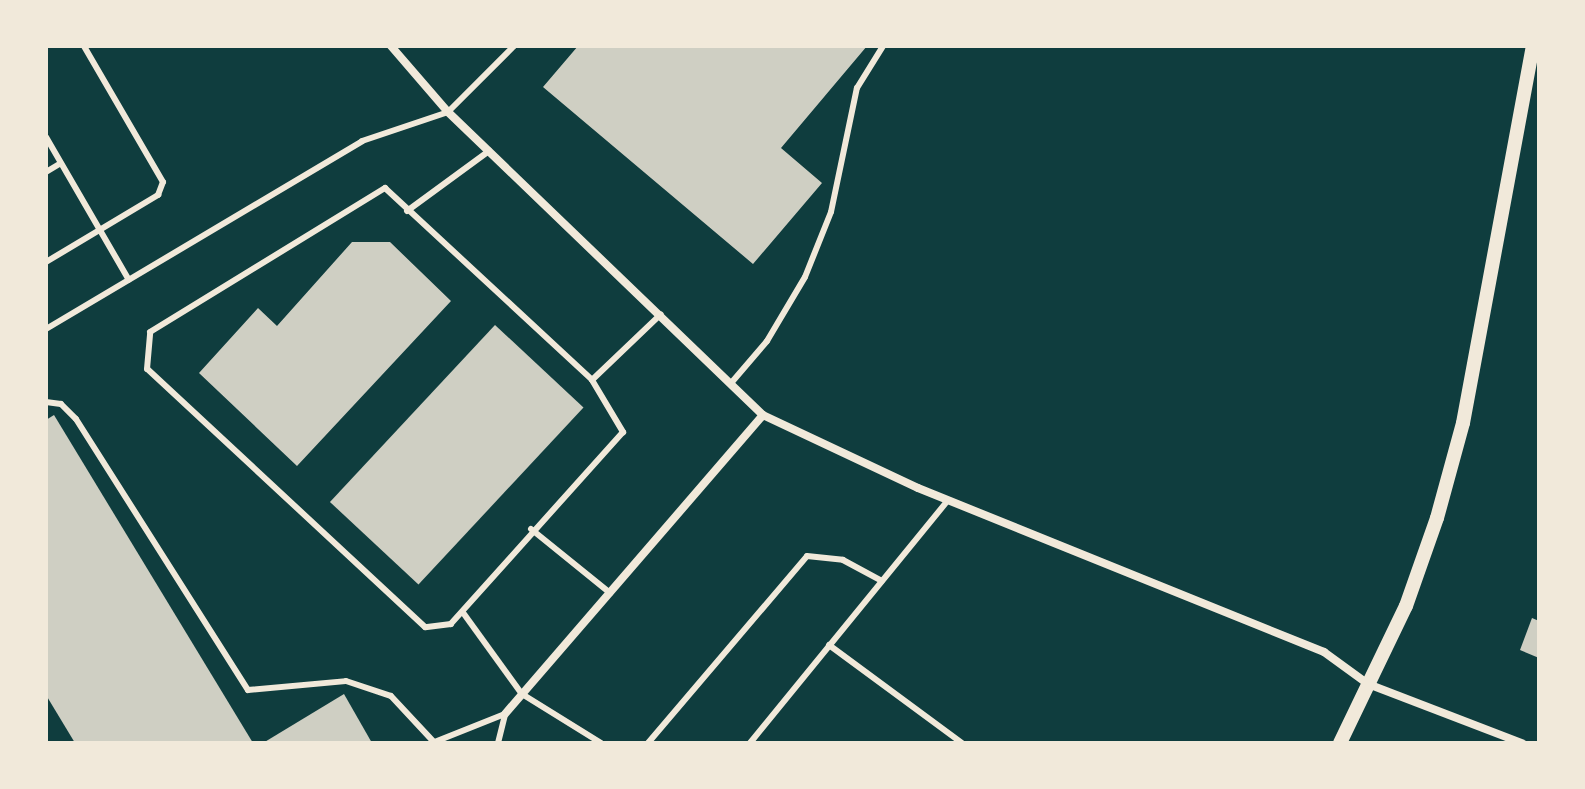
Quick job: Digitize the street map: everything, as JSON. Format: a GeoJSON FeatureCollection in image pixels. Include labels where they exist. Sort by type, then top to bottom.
{"type":"FeatureCollection","features":[{"type":"Feature","properties":{"kind":"street"},"geometry":{"type":"LineString","coordinates":[[391,46],[448,112],[763,415],[948,500],[1324,652],[1368,684],[1522,743]]}},
{"type":"Feature","properties":{"kind":"street"},"geometry":{"type":"LineString","coordinates":[[1340,743],[1406,606],[1463,423],[1533,46]]}},
{"type":"Feature","properties":{"kind":"street"},"geometry":{"type":"LineString","coordinates":[[505,714],[763,415]]}},
{"type":"Feature","properties":{"kind":"lane"},"geometry":{"type":"LineString","coordinates":[[46,262],[158,195],[163,182],[84,46]]}},
{"type":"Feature","properties":{"kind":"lane"},"geometry":{"type":"LineString","coordinates":[[46,329],[362,141],[448,112],[514,46]]}},
{"type":"Feature","properties":{"kind":"lane"},"geometry":{"type":"LineString","coordinates":[[732,382],[767,341],[805,277],[831,212],[857,88],[883,46]]}},
{"type":"Feature","properties":{"kind":"lane"},"geometry":{"type":"LineString","coordinates":[[46,137],[129,280]]}},
{"type":"Feature","properties":{"kind":"lane"},"geometry":{"type":"LineString","coordinates":[[407,211],[489,151]]}},
{"type":"Feature","properties":{"kind":"lane"},"geometry":{"type":"LineString","coordinates":[[46,172],[61,163]]}},
{"type":"Feature","properties":{"kind":"lane"},"geometry":{"type":"LineString","coordinates":[[385,188],[592,380],[623,432],[531,529],[464,614],[425,627],[147,369],[150,332],[385,188]]}},
{"type":"Feature","properties":{"kind":"lane"},"geometry":{"type":"LineString","coordinates":[[592,380],[661,314]]}},
{"type":"Feature","properties":{"kind":"lane"},"geometry":{"type":"LineString","coordinates":[[46,402],[61,404],[76,419],[248,690],[346,681],[391,696],[432,742],[505,714]]}},
{"type":"Feature","properties":{"kind":"lane"},"geometry":{"type":"LineString","coordinates":[[750,743],[948,500]]}},
{"type":"Feature","properties":{"kind":"lane"},"geometry":{"type":"LineString","coordinates":[[531,529],[610,593]]}},
{"type":"Feature","properties":{"kind":"lane"},"geometry":{"type":"LineString","coordinates":[[648,743],[807,556],[843,560],[882,581]]}},
{"type":"Feature","properties":{"kind":"lane"},"geometry":{"type":"LineString","coordinates":[[464,614],[522,694],[601,743]]}},
{"type":"Feature","properties":{"kind":"lane"},"geometry":{"type":"LineString","coordinates":[[829,645],[962,743]]}},
{"type":"Feature","properties":{"kind":"lane"},"geometry":{"type":"LineString","coordinates":[[498,743],[505,714]]}},
{"type":"Feature","properties":{"kind":"building"},"geometry":{"type":"Polygon","coordinates":[[[578,46],[867,46],[781,148],[822,183],[753,264],[543,87],[578,46]]]}},
{"type":"Feature","properties":{"kind":"building"},"geometry":{"type":"Polygon","coordinates":[[[352,242],[390,242],[451,301],[297,466],[199,373],[258,308],[277,326],[352,242]]]}},
{"type":"Feature","properties":{"kind":"building"},"geometry":{"type":"Polygon","coordinates":[[[495,325],[583,408],[418,585],[330,502],[495,325]]]}},
{"type":"Feature","properties":{"kind":"building"},"geometry":{"type":"Polygon","coordinates":[[[54,415],[253,743],[75,743],[46,695],[46,420],[54,415]]]}},
{"type":"Feature","properties":{"kind":"building"},"geometry":{"type":"Polygon","coordinates":[[[1532,618],[1539,621],[1539,658],[1520,650],[1532,618]]]}},
{"type":"Feature","properties":{"kind":"building"},"geometry":{"type":"Polygon","coordinates":[[[344,694],[372,743],[263,743],[344,694]]]}}]}
